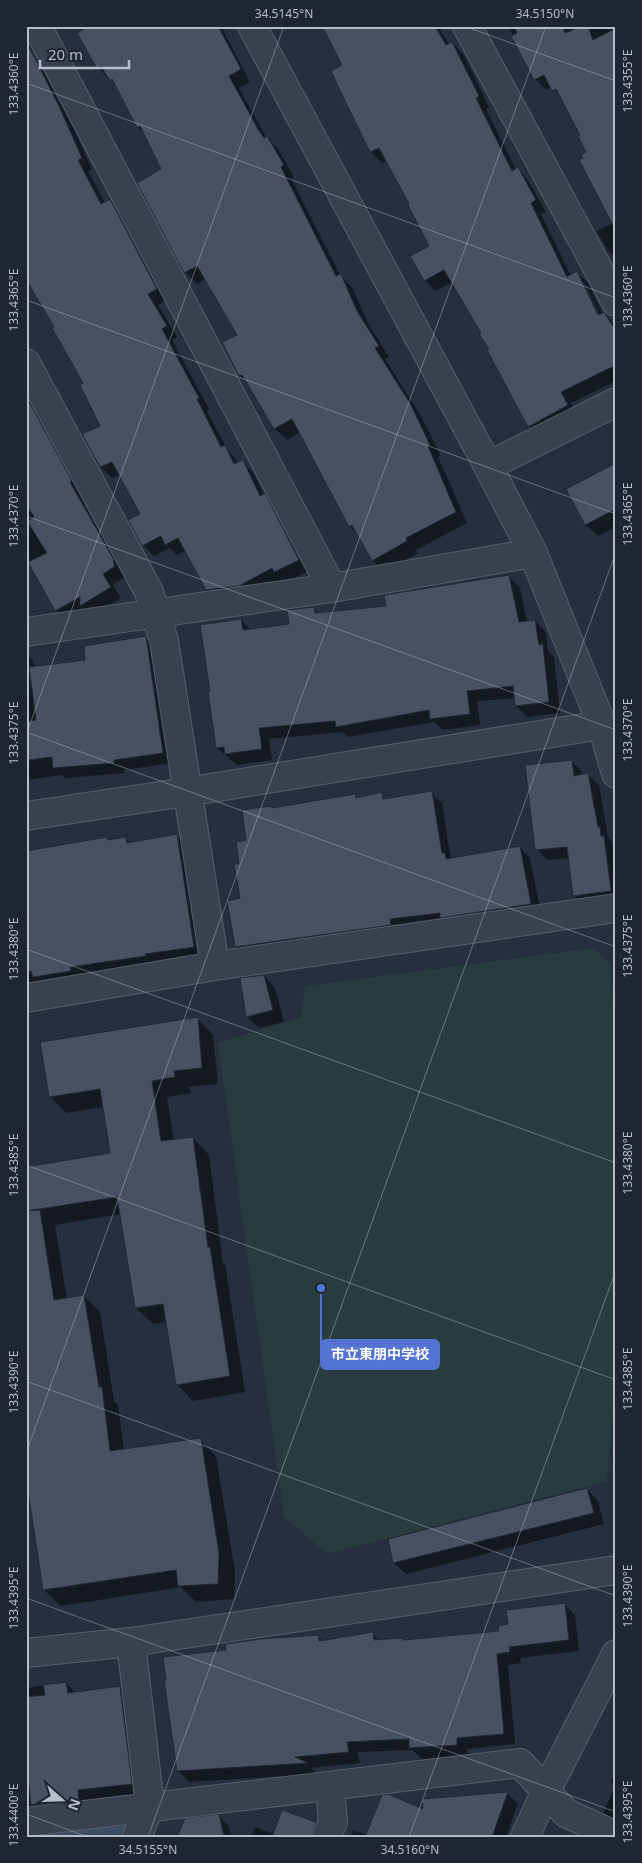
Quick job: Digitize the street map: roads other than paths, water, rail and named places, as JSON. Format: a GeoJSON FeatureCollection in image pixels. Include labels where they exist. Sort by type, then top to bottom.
{"type":"FeatureCollection","features":[{"type":"Feature","properties":{"kind":"street"},"geometry":{"type":"LineString","coordinates":[[252,26],[533,553],[602,725],[616,774]]}},
{"type":"Feature","properties":{"kind":"street"},"geometry":{"type":"LineString","coordinates":[[467,26],[616,302]]}},
{"type":"Feature","properties":{"kind":"street"},"geometry":{"type":"LineString","coordinates":[[41,32],[332,588]]}},
{"type":"Feature","properties":{"kind":"street"},"geometry":{"type":"LineString","coordinates":[[26,363],[149,592],[156,613],[164,641],[186,792],[215,966]]}},
{"type":"Feature","properties":{"kind":"street"},"geometry":{"type":"LineString","coordinates":[[488,466],[616,402]]}},
{"type":"Feature","properties":{"kind":"street"},"geometry":{"type":"LineString","coordinates":[[26,632],[332,588],[533,553]]}},
{"type":"Feature","properties":{"kind":"street"},"geometry":{"type":"LineString","coordinates":[[26,816],[602,725]]}},
{"type":"Feature","properties":{"kind":"street"},"geometry":{"type":"LineString","coordinates":[[26,998],[215,966],[616,908]]}},
{"type":"Feature","properties":{"kind":"street"},"geometry":{"type":"LineString","coordinates":[[26,1653],[131,1642],[616,1570]]}},
{"type":"Feature","properties":{"kind":"street"},"geometry":{"type":"LineString","coordinates":[[131,1642],[150,1806],[137,1837]]}},
{"type":"Feature","properties":{"kind":"street"},"geometry":{"type":"LineString","coordinates":[[525,1837],[546,1791],[616,1654]]}},
{"type":"Feature","properties":{"kind":"street"},"geometry":{"type":"LineString","coordinates":[[26,1822],[520,1763],[566,1813],[616,1836]]}},
{"type":"Feature","properties":{"kind":"street"},"geometry":{"type":"LineString","coordinates":[[326,1837],[333,1822],[330,1787]]}},
{"type":"Feature","properties":{"kind":"water"},"geometry":{"type":"Polygon","coordinates":[[[135,1817],[127,1837],[26,1837],[26,1834],[135,1817]]]}},
{"type":"Feature","properties":{"kind":"place","name":"市立東朋中学校"},"geometry":{"type":"Point","coordinates":[321,1288]}}]}
